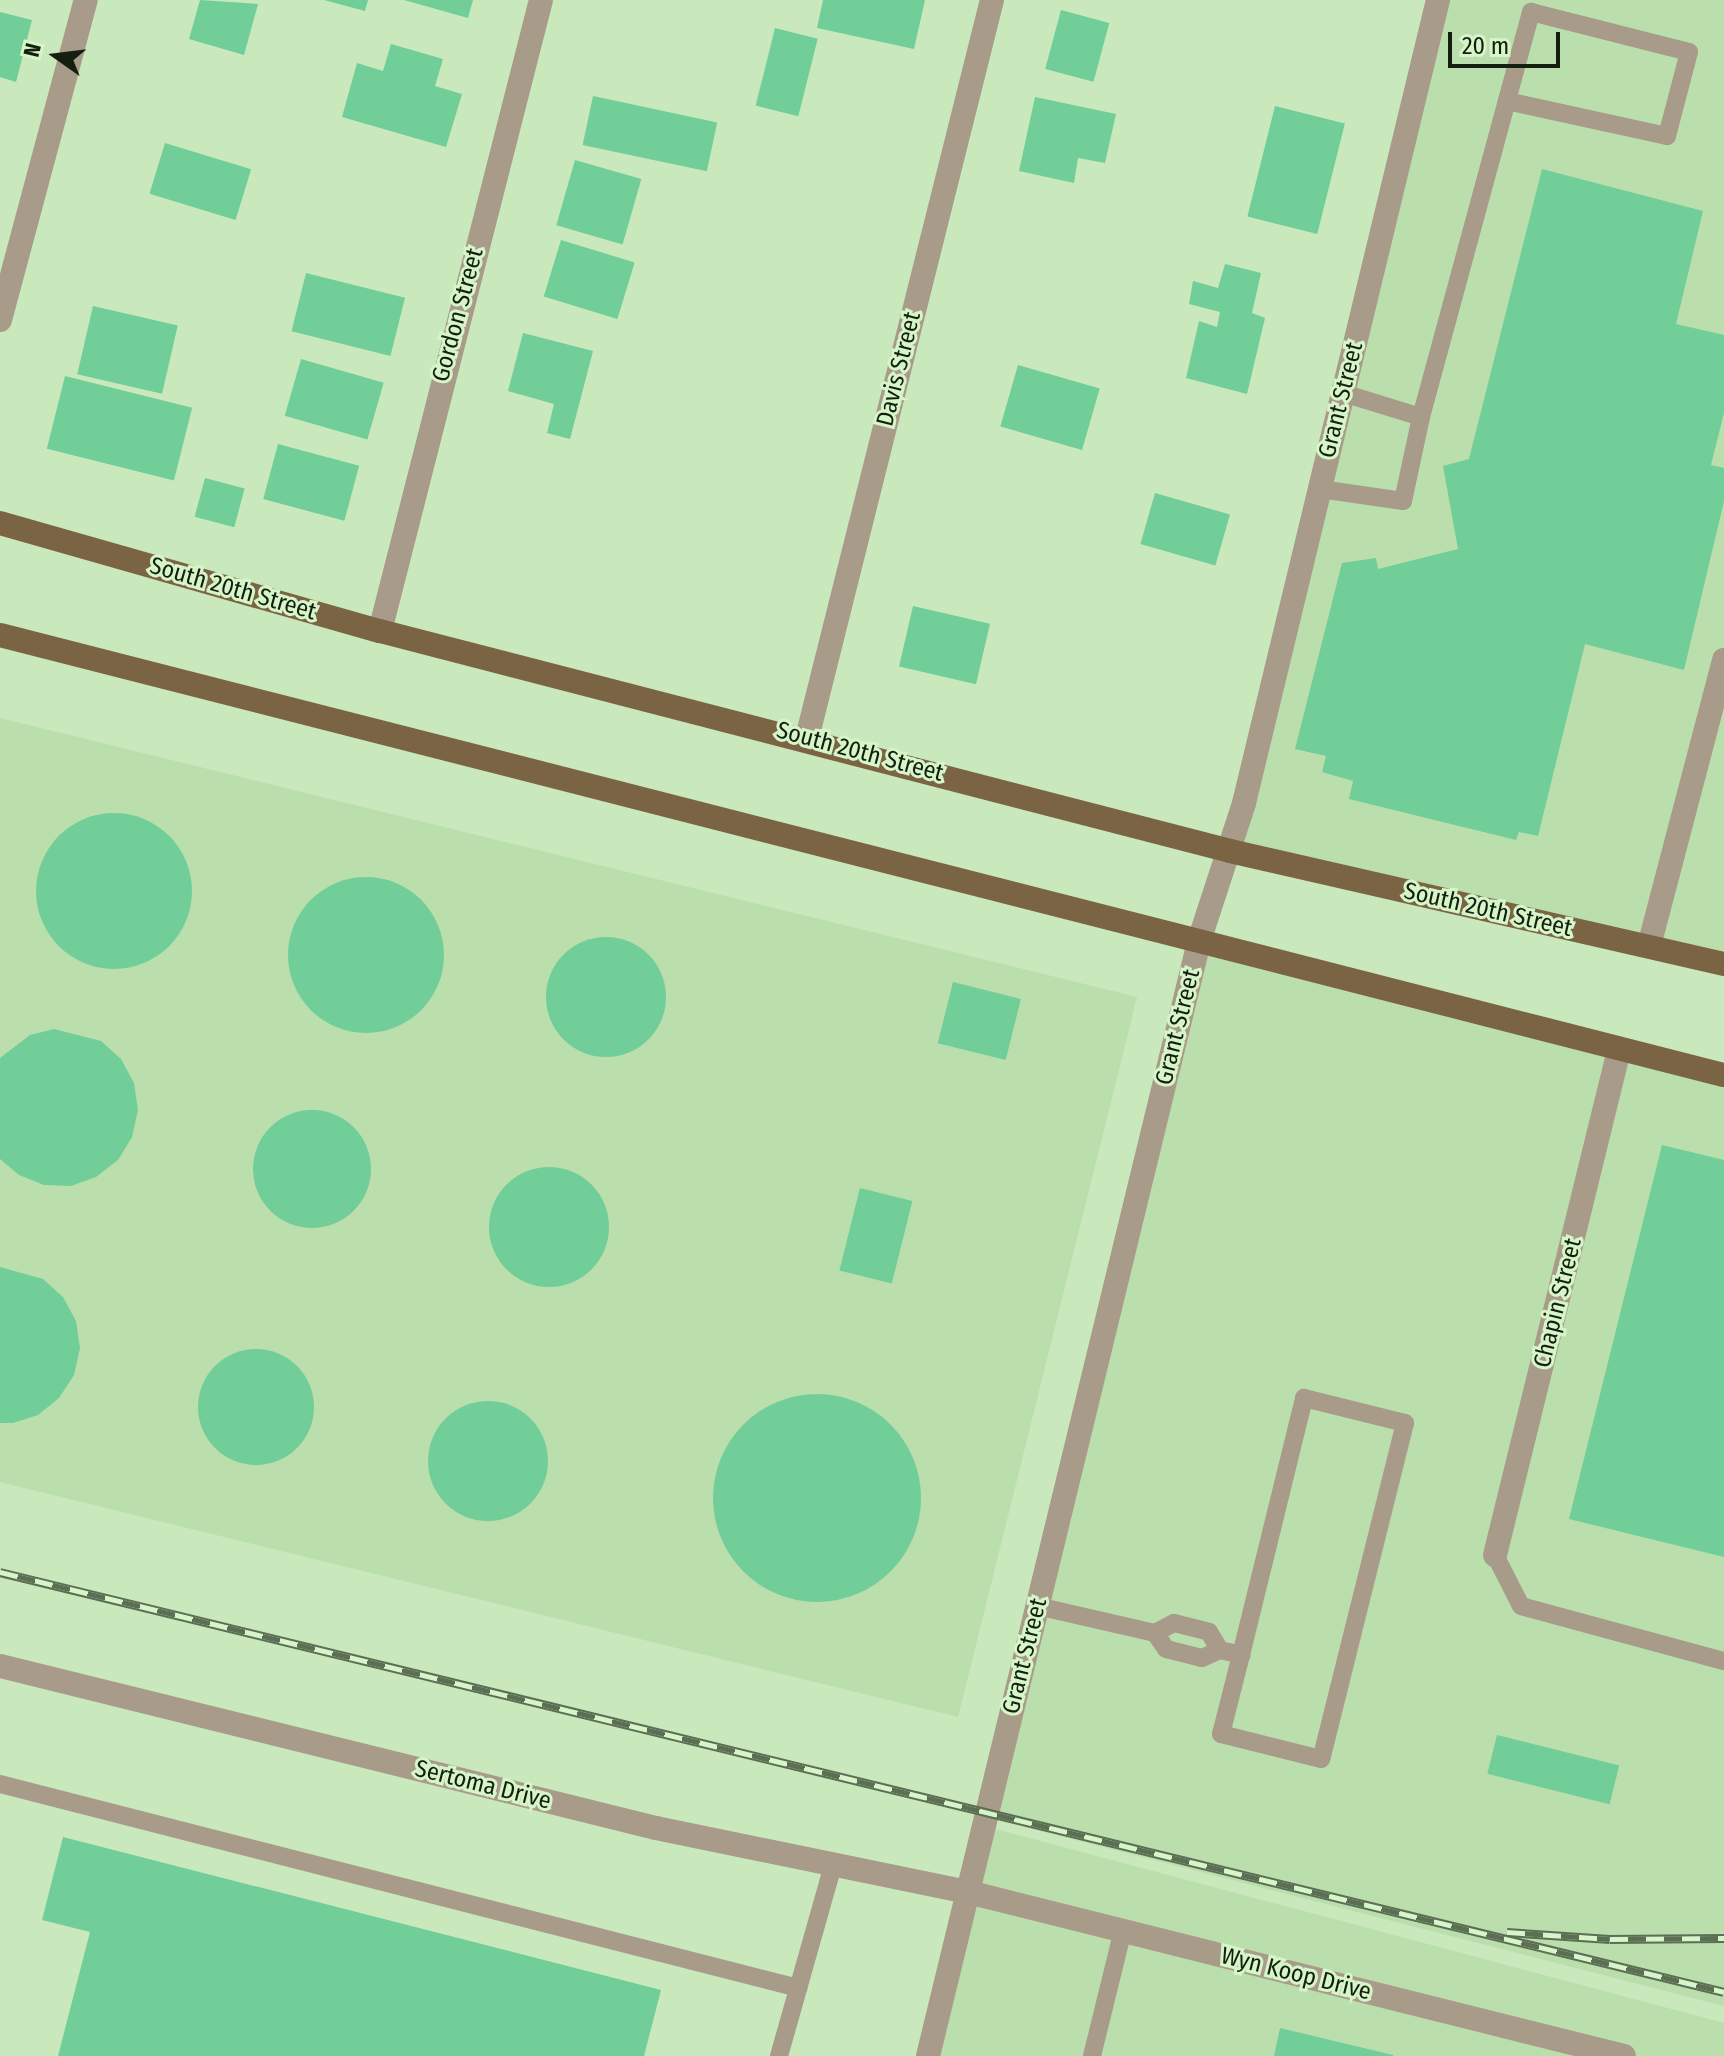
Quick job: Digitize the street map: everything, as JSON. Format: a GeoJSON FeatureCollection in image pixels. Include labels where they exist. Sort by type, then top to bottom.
{"type":"FeatureCollection","features":[{"type":"Feature","properties":{"kind":"main road","name":"South 20th Street"},"geometry":{"type":"LineString","coordinates":[[0,523],[380,631],[807,738],[1230,851],[1724,964]]}},
{"type":"Feature","properties":{"kind":"main road"},"geometry":{"type":"LineString","coordinates":[[0,635],[1200,938],[1724,1075]]}},
{"type":"Feature","properties":{"kind":"street"},"geometry":{"type":"LineString","coordinates":[[0,320],[86,0]]}},
{"type":"Feature","properties":{"kind":"street","name":"Gordon Street"},"geometry":{"type":"LineString","coordinates":[[380,631],[541,0]]}},
{"type":"Feature","properties":{"kind":"street","name":"Davis Street"},"geometry":{"type":"LineString","coordinates":[[807,738],[992,0]]}},
{"type":"Feature","properties":{"kind":"street","name":"Grant Street"},"geometry":{"type":"LineString","coordinates":[[928,2056],[1200,938],[1230,851],[1438,0]]}},
{"type":"Feature","properties":{"kind":"street"},"geometry":{"type":"LineString","coordinates":[[1649,946],[1724,660]]}},
{"type":"Feature","properties":{"kind":"street","name":"Chapin Street"},"geometry":{"type":"LineString","coordinates":[[1495,1555],[1619,1050]]}},
{"type":"Feature","properties":{"kind":"street","name":"Sertoma Drive"},"geometry":{"type":"LineString","coordinates":[[0,1666],[656,1828],[968,1892]]}},
{"type":"Feature","properties":{"kind":"street","name":"Wyn Koop Drive"},"geometry":{"type":"LineString","coordinates":[[968,1892],[1624,2056]]}},
{"type":"Feature","properties":{"kind":"lane"},"geometry":{"type":"LineString","coordinates":[[1320,489],[1403,501],[1421,417],[1531,12],[1689,52],[1667,136],[1507,101]]}},
{"type":"Feature","properties":{"kind":"lane"},"geometry":{"type":"LineString","coordinates":[[1343,393],[1421,417]]}},
{"type":"Feature","properties":{"kind":"lane"},"geometry":{"type":"LineString","coordinates":[[1304,1398],[1405,1423],[1321,1759],[1221,1734],[1241,1655],[1304,1398]]}},
{"type":"Feature","properties":{"kind":"lane"},"geometry":{"type":"LineString","coordinates":[[1495,1555],[1521,1606],[1724,1661]]}},
{"type":"Feature","properties":{"kind":"lane"},"geometry":{"type":"LineString","coordinates":[[1037,1606],[1155,1633],[1174,1623],[1209,1632],[1220,1650]]}},
{"type":"Feature","properties":{"kind":"lane"},"geometry":{"type":"LineString","coordinates":[[1155,1633],[1166,1649],[1202,1658],[1220,1650],[1241,1655]]}},
{"type":"Feature","properties":{"kind":"lane"},"geometry":{"type":"LineString","coordinates":[[0,1784],[798,1988]]}},
{"type":"Feature","properties":{"kind":"lane"},"geometry":{"type":"LineString","coordinates":[[779,2056],[833,1865]]}},
{"type":"Feature","properties":{"kind":"lane"},"geometry":{"type":"LineString","coordinates":[[1092,2056],[1123,1930]]}},
{"type":"Feature","properties":{"kind":"shaded area"},"geometry":{"type":"Polygon","coordinates":[[[1435,0],[1724,0],[1724,969],[1238,850],[1435,0]]]}},
{"type":"Feature","properties":{"kind":"shaded area"},"geometry":{"type":"Polygon","coordinates":[[[0,718],[1137,997],[958,1717],[0,1482],[0,718]]]}},
{"type":"Feature","properties":{"kind":"shaded area"},"geometry":{"type":"Polygon","coordinates":[[[1202,945],[1724,1083],[1724,2006],[990,1818],[1202,945]]]}},
{"type":"Feature","properties":{"kind":"shaded area"},"geometry":{"type":"Polygon","coordinates":[[[988,1827],[1724,2023],[1724,2056],[936,2056],[988,1827]]]}},
{"type":"Feature","properties":{"kind":"building"},"geometry":{"type":"Polygon","coordinates":[[[200,0],[258,4],[244,55],[189,39],[200,0]]]}},
{"type":"Feature","properties":{"kind":"building"},"geometry":{"type":"Polygon","coordinates":[[[324,0],[368,0],[365,11],[324,0]]]}},
{"type":"Feature","properties":{"kind":"building"},"geometry":{"type":"Polygon","coordinates":[[[404,0],[473,0],[468,18],[404,0]]]}},
{"type":"Feature","properties":{"kind":"building"},"geometry":{"type":"Polygon","coordinates":[[[823,0],[925,0],[914,49],[817,28],[823,0]]]}},
{"type":"Feature","properties":{"kind":"building"},"geometry":{"type":"Polygon","coordinates":[[[1061,10],[1109,23],[1094,82],[1045,69],[1061,10]]]}},
{"type":"Feature","properties":{"kind":"building"},"geometry":{"type":"Polygon","coordinates":[[[0,12],[32,20],[16,82],[0,77],[0,12]]]}},
{"type":"Feature","properties":{"kind":"building"},"geometry":{"type":"Polygon","coordinates":[[[775,28],[818,39],[798,116],[756,106],[775,28]]]}},
{"type":"Feature","properties":{"kind":"building"},"geometry":{"type":"Polygon","coordinates":[[[391,44],[443,59],[435,86],[462,94],[446,147],[342,117],[357,63],[383,71],[391,44]]]}},
{"type":"Feature","properties":{"kind":"building"},"geometry":{"type":"Polygon","coordinates":[[[593,96],[717,122],[707,171],[583,145],[593,96]]]}},
{"type":"Feature","properties":{"kind":"building"},"geometry":{"type":"Polygon","coordinates":[[[1035,97],[1116,114],[1105,163],[1078,158],[1074,183],[1019,171],[1035,97]]]}},
{"type":"Feature","properties":{"kind":"building"},"geometry":{"type":"Polygon","coordinates":[[[1275,106],[1345,123],[1317,234],[1247,217],[1275,106]]]}},
{"type":"Feature","properties":{"kind":"building"},"geometry":{"type":"Polygon","coordinates":[[[165,143],[251,169],[236,220],[150,194],[165,143]]]}},
{"type":"Feature","properties":{"kind":"building"},"geometry":{"type":"Polygon","coordinates":[[[575,160],[641,179],[623,244],[556,225],[575,160]]]}},
{"type":"Feature","properties":{"kind":"building"},"geometry":{"type":"Polygon","coordinates":[[[1542,169],[1703,211],[1676,324],[1724,335],[1724,413],[1711,465],[1724,468],[1724,501],[1684,670],[1585,644],[1538,836],[1519,832],[1516,840],[1349,799],[1353,781],[1322,772],[1326,756],[1295,749],[1342,563],[1376,558],[1378,569],[1458,549],[1443,466],[1469,459],[1542,169]]]}},
{"type":"Feature","properties":{"kind":"building"},"geometry":{"type":"Polygon","coordinates":[[[561,240],[635,263],[617,319],[544,296],[561,240]]]}},
{"type":"Feature","properties":{"kind":"building"},"geometry":{"type":"Polygon","coordinates":[[[1225,264],[1261,273],[1252,313],[1265,318],[1247,394],[1186,378],[1199,321],[1217,327],[1220,312],[1189,304],[1193,281],[1218,288],[1225,264]]]}},
{"type":"Feature","properties":{"kind":"building"},"geometry":{"type":"Polygon","coordinates":[[[306,273],[405,298],[390,356],[291,331],[306,273]]]}},
{"type":"Feature","properties":{"kind":"building"},"geometry":{"type":"Polygon","coordinates":[[[93,306],[178,326],[162,394],[77,374],[93,306]]]}},
{"type":"Feature","properties":{"kind":"building"},"geometry":{"type":"Polygon","coordinates":[[[523,333],[593,351],[570,439],[547,433],[554,404],[508,391],[523,333]]]}},
{"type":"Feature","properties":{"kind":"building"},"geometry":{"type":"Polygon","coordinates":[[[301,359],[384,383],[367,439],[285,416],[301,359]]]}},
{"type":"Feature","properties":{"kind":"building"},"geometry":{"type":"Polygon","coordinates":[[[1018,365],[1100,388],[1082,450],[1000,427],[1018,365]]]}},
{"type":"Feature","properties":{"kind":"building"},"geometry":{"type":"Polygon","coordinates":[[[65,376],[192,408],[174,480],[47,449],[65,376]]]}},
{"type":"Feature","properties":{"kind":"building"},"geometry":{"type":"Polygon","coordinates":[[[278,444],[359,466],[344,521],[263,499],[278,444]]]}},
{"type":"Feature","properties":{"kind":"building"},"geometry":{"type":"Polygon","coordinates":[[[205,478],[245,489],[234,527],[195,517],[205,478]]]}},
{"type":"Feature","properties":{"kind":"building"},"geometry":{"type":"Polygon","coordinates":[[[1155,493],[1230,514],[1215,565],[1140,544],[1155,493]]]}},
{"type":"Feature","properties":{"kind":"building"},"geometry":{"type":"Polygon","coordinates":[[[913,606],[990,624],[976,684],[899,666],[913,606]]]}},
{"type":"Feature","properties":{"kind":"building"},"geometry":{"type":"Polygon","coordinates":[[[114,813],[144,819],[169,836],[186,861],[192,891],[186,921],[169,946],[144,963],[114,969],[84,963],[59,946],[42,921],[36,891],[42,861],[59,836],[84,819],[114,813]]]}},
{"type":"Feature","properties":{"kind":"building"},"geometry":{"type":"Polygon","coordinates":[[[366,877],[396,883],[421,900],[438,925],[444,955],[438,985],[421,1010],[396,1027],[366,1033],[336,1027],[311,1010],[294,985],[288,955],[294,925],[311,900],[336,883],[366,877]]]}},
{"type":"Feature","properties":{"kind":"building"},"geometry":{"type":"Polygon","coordinates":[[[606,937],[629,941],[649,954],[662,974],[666,997],[662,1020],[649,1040],[629,1053],[606,1057],[583,1053],[563,1040],[550,1020],[546,997],[550,974],[563,954],[583,941],[606,937]]]}},
{"type":"Feature","properties":{"kind":"building"},"geometry":{"type":"Polygon","coordinates":[[[953,982],[1021,999],[1006,1060],[938,1043],[953,982]]]}},
{"type":"Feature","properties":{"kind":"building"},"geometry":{"type":"Polygon","coordinates":[[[54,1029],[101,1041],[121,1059],[134,1083],[138,1110],[132,1137],[118,1160],[96,1177],[71,1186],[44,1185],[19,1175],[0,1159],[0,1058],[30,1035],[54,1029]]]}},
{"type":"Feature","properties":{"kind":"building"},"geometry":{"type":"Polygon","coordinates":[[[312,1110],[335,1114],[354,1127],[367,1146],[371,1169],[367,1192],[354,1211],[335,1224],[312,1228],[289,1224],[270,1211],[257,1192],[253,1169],[257,1146],[270,1127],[289,1114],[312,1110]]]}},
{"type":"Feature","properties":{"kind":"building"},"geometry":{"type":"Polygon","coordinates":[[[1662,1145],[1724,1160],[1724,1557],[1569,1519],[1662,1145]]]}},
{"type":"Feature","properties":{"kind":"building"},"geometry":{"type":"Polygon","coordinates":[[[549,1167],[572,1171],[592,1184],[605,1204],[609,1227],[605,1250],[592,1270],[572,1283],[549,1287],[526,1283],[506,1270],[493,1250],[489,1227],[493,1204],[506,1184],[526,1171],[549,1167]]]}},
{"type":"Feature","properties":{"kind":"building"},"geometry":{"type":"Polygon","coordinates":[[[860,1188],[912,1201],[892,1284],[839,1270],[860,1188]]]}},
{"type":"Feature","properties":{"kind":"building"},"geometry":{"type":"Polygon","coordinates":[[[0,1267],[43,1279],[63,1297],[76,1321],[80,1348],[74,1375],[59,1398],[38,1415],[13,1423],[0,1423],[0,1267]]]}},
{"type":"Feature","properties":{"kind":"building"},"geometry":{"type":"Polygon","coordinates":[[[256,1349],[278,1354],[297,1366],[309,1385],[314,1407],[309,1429],[297,1448],[278,1460],[256,1465],[234,1460],[215,1448],[203,1429],[198,1407],[203,1385],[215,1366],[234,1354],[256,1349]]]}},
{"type":"Feature","properties":{"kind":"building"},"geometry":{"type":"Polygon","coordinates":[[[817,1394],[857,1402],[890,1425],[913,1458],[921,1498],[913,1538],[890,1571],[857,1594],[817,1602],[777,1594],[744,1571],[721,1538],[713,1498],[721,1458],[744,1425],[777,1402],[817,1394]]]}},
{"type":"Feature","properties":{"kind":"building"},"geometry":{"type":"Polygon","coordinates":[[[488,1401],[511,1405],[531,1418],[544,1438],[548,1461],[544,1484],[531,1504],[511,1517],[488,1521],[465,1517],[445,1504],[432,1484],[428,1461],[432,1438],[445,1418],[465,1405],[488,1401]]]}},
{"type":"Feature","properties":{"kind":"building"},"geometry":{"type":"Polygon","coordinates":[[[1497,1735],[1619,1765],[1610,1804],[1487,1774],[1497,1735]]]}},
{"type":"Feature","properties":{"kind":"building"},"geometry":{"type":"Polygon","coordinates":[[[63,1837],[661,1990],[644,2056],[58,2056],[90,1932],[42,1920],[63,1837]]]}},
{"type":"Feature","properties":{"kind":"building"},"geometry":{"type":"Polygon","coordinates":[[[1280,2028],[1393,2055],[1393,2056],[1274,2056],[1280,2028]]]}},
{"type":"Feature","properties":{"kind":"railway"},"geometry":{"type":"LineString","coordinates":[[0,1572],[1724,1992]]}},
{"type":"Feature","properties":{"kind":"railway"},"geometry":{"type":"LineString","coordinates":[[1507,1932],[1610,1939],[1724,1938]]}}]}
